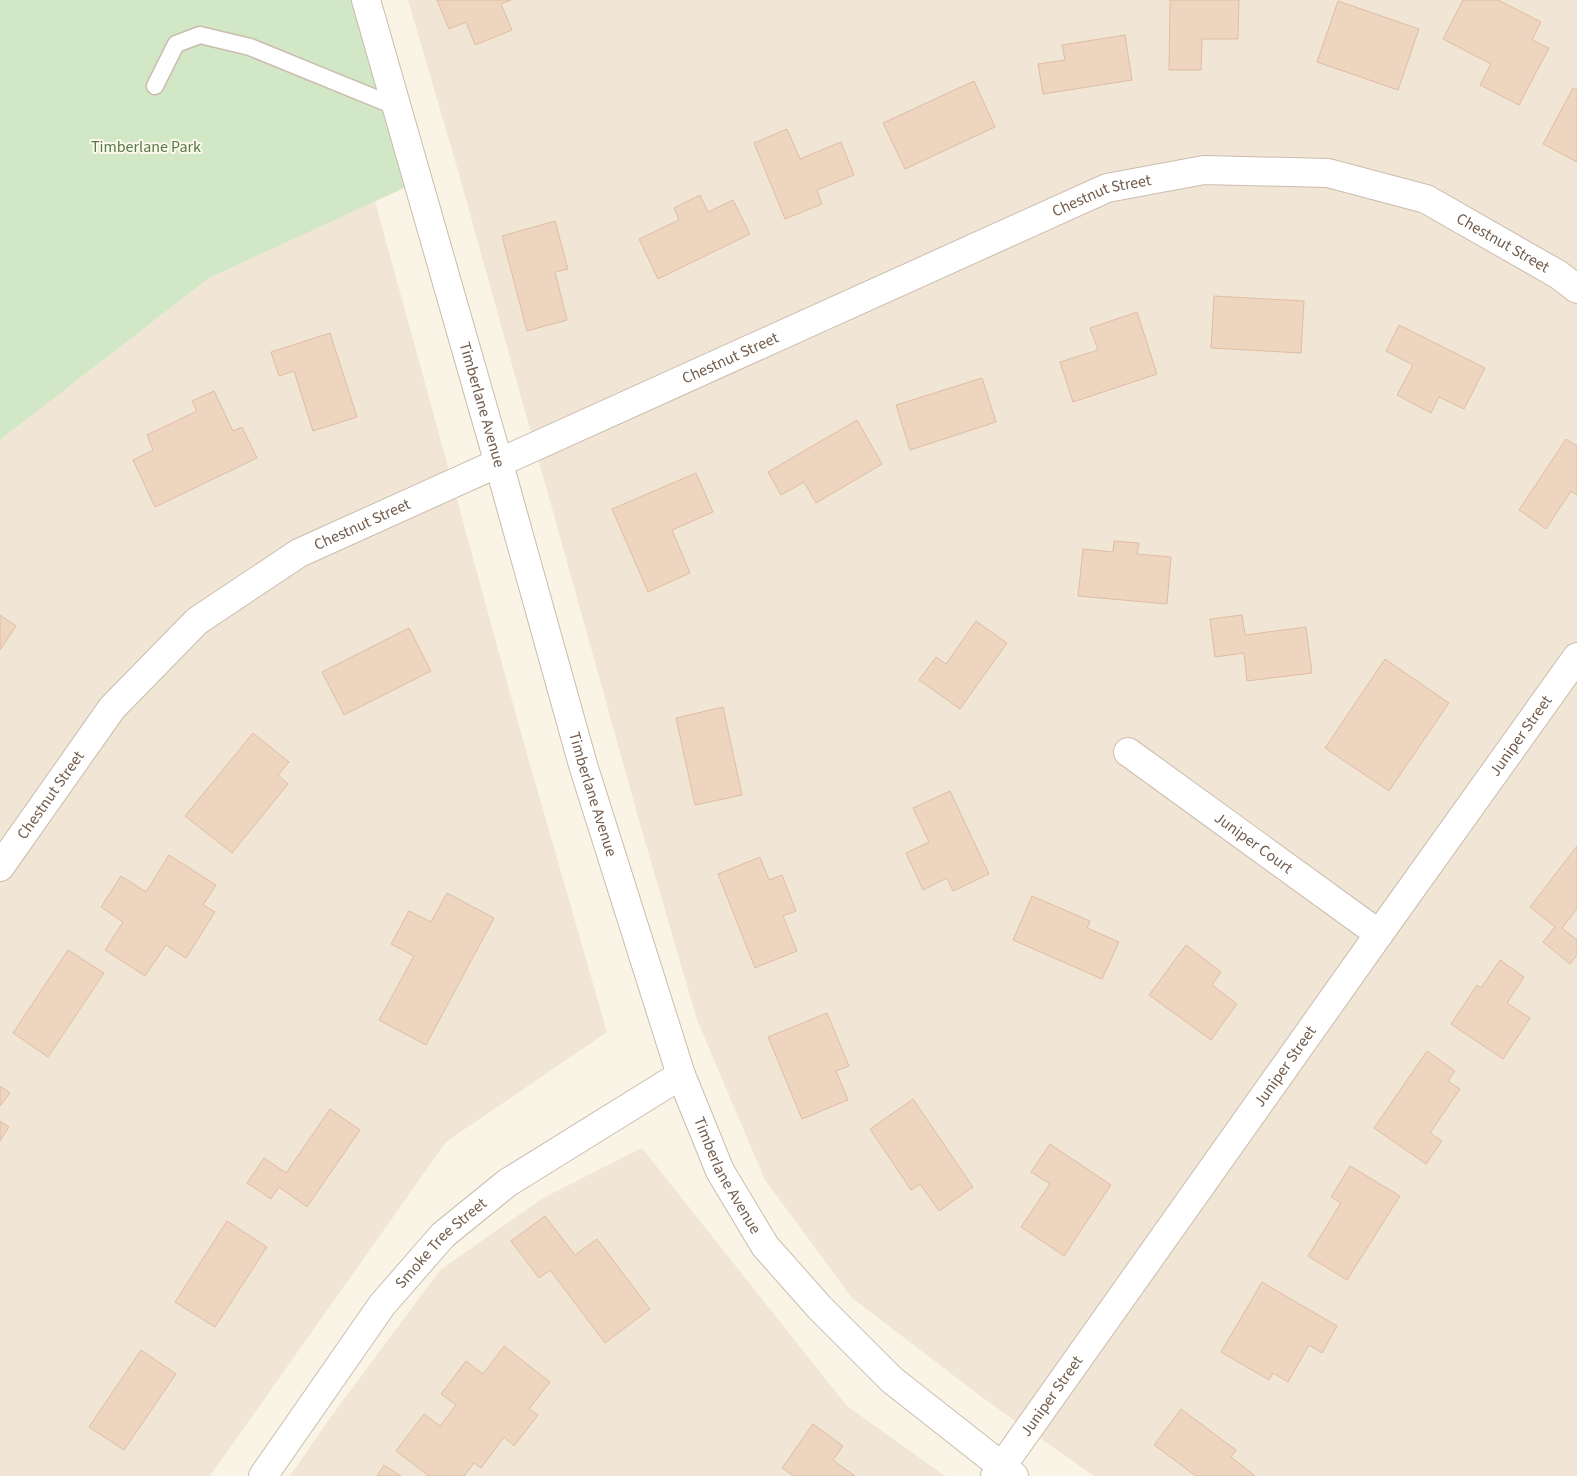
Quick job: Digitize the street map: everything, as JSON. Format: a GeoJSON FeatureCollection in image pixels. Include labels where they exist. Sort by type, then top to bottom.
{"type":"FeatureCollection","features":[{"type":"Feature","properties":{"kind":"street","name":"Timberlane Avenue"},"geometry":{"type":"LineString","coordinates":[[366,0],[583,765],[681,1075],[720,1171],[765,1246],[820,1308],[892,1380],[1004,1473]]}},
{"type":"Feature","properties":{"kind":"street","name":"Chestnut Street"},"geometry":{"type":"LineString","coordinates":[[0,867],[112,708],[197,621],[299,553],[1107,188],[1204,170],[1328,173],[1426,199],[1577,289]]}},
{"type":"Feature","properties":{"kind":"street","name":"Juniper Street"},"geometry":{"type":"LineString","coordinates":[[1004,1473],[1379,934],[1577,657]]}},
{"type":"Feature","properties":{"kind":"street","name":"Juniper Court"},"geometry":{"type":"LineString","coordinates":[[1128,752],[1379,934]]}},
{"type":"Feature","properties":{"kind":"street","name":"Smoke Tree Street"},"geometry":{"type":"LineString","coordinates":[[263,1476],[382,1306],[444,1236],[507,1183],[681,1075]]}},
{"type":"Feature","properties":{"kind":"lane"},"geometry":{"type":"LineString","coordinates":[[155,86],[176,44],[200,35],[250,47],[334,83],[397,107]]}},
{"type":"Feature","properties":{"kind":"shaded area"},"geometry":{"type":"Polygon","coordinates":[[[408,0],[1577,0],[1577,1476],[1094,1476],[987,1401],[852,1298],[765,1180],[697,1020],[408,0]]]}},
{"type":"Feature","properties":{"kind":"shaded area"},"geometry":{"type":"Polygon","coordinates":[[[375,201],[523,740],[607,1032],[446,1142],[210,1476],[0,1476],[0,440],[209,278],[375,201]]]}},
{"type":"Feature","properties":{"kind":"shaded area"},"geometry":{"type":"Polygon","coordinates":[[[642,1148],[847,1406],[945,1476],[290,1476],[330,1418],[440,1270],[543,1198],[642,1148]]]}},
{"type":"Feature","properties":{"kind":"green space","name":"Timberlane Park"},"geometry":{"type":"Polygon","coordinates":[[[0,0],[357,0],[417,182],[209,278],[0,440],[0,0]]]}},
{"type":"Feature","properties":{"kind":"building"},"geometry":{"type":"Polygon","coordinates":[[[437,0],[511,0],[501,4],[512,30],[475,45],[466,22],[449,29],[437,0]]]}},
{"type":"Feature","properties":{"kind":"building"},"geometry":{"type":"Polygon","coordinates":[[[1170,0],[1239,0],[1238,39],[1202,39],[1201,70],[1169,70],[1170,0]]]}},
{"type":"Feature","properties":{"kind":"building"},"geometry":{"type":"Polygon","coordinates":[[[1463,0],[1498,0],[1541,22],[1532,40],[1549,48],[1519,105],[1480,85],[1491,64],[1443,39],[1463,0]]]}},
{"type":"Feature","properties":{"kind":"building"},"geometry":{"type":"Polygon","coordinates":[[[1338,1],[1419,29],[1398,90],[1317,62],[1338,1]]]}},
{"type":"Feature","properties":{"kind":"building"},"geometry":{"type":"Polygon","coordinates":[[[1125,35],[1132,80],[1043,94],[1038,64],[1065,60],[1062,45],[1125,35]]]}},
{"type":"Feature","properties":{"kind":"building"},"geometry":{"type":"Polygon","coordinates":[[[974,81],[995,127],[905,169],[883,123],[974,81]]]}},
{"type":"Feature","properties":{"kind":"building"},"geometry":{"type":"Polygon","coordinates":[[[1573,88],[1577,90],[1577,162],[1543,144],[1573,88]]]}},
{"type":"Feature","properties":{"kind":"building"},"geometry":{"type":"Polygon","coordinates":[[[787,129],[800,159],[841,142],[854,175],[817,190],[822,204],[785,219],[754,143],[787,129]]]}},
{"type":"Feature","properties":{"kind":"building"},"geometry":{"type":"Polygon","coordinates":[[[700,195],[708,212],[733,200],[750,234],[658,279],[639,239],[679,220],[674,208],[700,195]]]}},
{"type":"Feature","properties":{"kind":"building"},"geometry":{"type":"Polygon","coordinates":[[[555,221],[568,269],[555,272],[567,320],[527,331],[502,236],[555,221]]]}},
{"type":"Feature","properties":{"kind":"building"},"geometry":{"type":"Polygon","coordinates":[[[1214,296],[1304,301],[1301,353],[1211,348],[1214,296]]]}},
{"type":"Feature","properties":{"kind":"building"},"geometry":{"type":"Polygon","coordinates":[[[1137,312],[1157,374],[1073,402],[1060,362],[1098,350],[1090,328],[1137,312]]]}},
{"type":"Feature","properties":{"kind":"building"},"geometry":{"type":"Polygon","coordinates":[[[1399,325],[1485,368],[1464,409],[1439,397],[1431,413],[1397,395],[1413,365],[1386,351],[1399,325]]]}},
{"type":"Feature","properties":{"kind":"building"},"geometry":{"type":"Polygon","coordinates":[[[330,333],[357,417],[313,431],[294,371],[279,376],[271,352],[330,333]]]}},
{"type":"Feature","properties":{"kind":"building"},"geometry":{"type":"Polygon","coordinates":[[[982,378],[996,422],[910,450],[896,405],[982,378]]]}},
{"type":"Feature","properties":{"kind":"building"},"geometry":{"type":"Polygon","coordinates":[[[214,391],[233,431],[242,427],[257,458],[155,507],[133,460],[153,450],[147,435],[197,411],[192,401],[214,391]]]}},
{"type":"Feature","properties":{"kind":"building"},"geometry":{"type":"Polygon","coordinates":[[[857,420],[882,464],[816,503],[804,482],[781,495],[768,472],[857,420]]]}},
{"type":"Feature","properties":{"kind":"building"},"geometry":{"type":"Polygon","coordinates":[[[1566,439],[1577,446],[1577,495],[1571,491],[1546,529],[1519,510],[1566,439]]]}},
{"type":"Feature","properties":{"kind":"building"},"geometry":{"type":"Polygon","coordinates":[[[696,473],[713,512],[672,530],[690,573],[648,592],[612,509],[696,473]]]}},
{"type":"Feature","properties":{"kind":"building"},"geometry":{"type":"Polygon","coordinates":[[[1114,541],[1139,543],[1137,554],[1171,557],[1167,604],[1078,596],[1083,549],[1113,552],[1114,541]]]}},
{"type":"Feature","properties":{"kind":"building"},"geometry":{"type":"Polygon","coordinates":[[[0,615],[16,626],[0,650],[0,615]]]}},
{"type":"Feature","properties":{"kind":"building"},"geometry":{"type":"Polygon","coordinates":[[[1242,615],[1245,635],[1306,627],[1312,673],[1247,681],[1244,653],[1215,657],[1210,619],[1242,615]]]}},
{"type":"Feature","properties":{"kind":"building"},"geometry":{"type":"Polygon","coordinates":[[[976,621],[1007,643],[960,709],[919,680],[936,657],[946,664],[976,621]]]}},
{"type":"Feature","properties":{"kind":"building"},"geometry":{"type":"Polygon","coordinates":[[[409,628],[431,671],[344,715],[322,672],[409,628]]]}},
{"type":"Feature","properties":{"kind":"building"},"geometry":{"type":"Polygon","coordinates":[[[1385,659],[1449,703],[1389,791],[1325,748],[1385,659]]]}},
{"type":"Feature","properties":{"kind":"building"},"geometry":{"type":"Polygon","coordinates":[[[723,707],[742,795],[695,805],[676,718],[723,707]]]}},
{"type":"Feature","properties":{"kind":"building"},"geometry":{"type":"Polygon","coordinates":[[[253,733],[289,762],[278,775],[288,784],[232,853],[185,816],[253,733]]]}},
{"type":"Feature","properties":{"kind":"building"},"geometry":{"type":"Polygon","coordinates":[[[950,791],[989,874],[953,891],[947,878],[923,890],[906,853],[929,842],[913,808],[950,791]]]}},
{"type":"Feature","properties":{"kind":"building"},"geometry":{"type":"Polygon","coordinates":[[[1577,846],[1577,909],[1562,928],[1577,940],[1577,955],[1570,964],[1543,942],[1555,927],[1530,907],[1577,846]]]}},
{"type":"Feature","properties":{"kind":"building"},"geometry":{"type":"Polygon","coordinates":[[[169,855],[216,885],[203,905],[215,912],[186,958],[166,945],[145,976],[105,950],[123,922],[101,907],[121,876],[146,892],[169,855]]]}},
{"type":"Feature","properties":{"kind":"building"},"geometry":{"type":"Polygon","coordinates":[[[760,857],[769,880],[782,875],[796,911],[783,916],[797,951],[755,968],[718,874],[760,857]]]}},
{"type":"Feature","properties":{"kind":"building"},"geometry":{"type":"Polygon","coordinates":[[[447,893],[494,918],[426,1045],[379,1020],[414,956],[391,944],[409,911],[431,922],[447,893]]]}},
{"type":"Feature","properties":{"kind":"building"},"geometry":{"type":"Polygon","coordinates":[[[1032,896],[1090,921],[1087,928],[1119,942],[1102,979],[1013,940],[1032,896]]]}},
{"type":"Feature","properties":{"kind":"building"},"geometry":{"type":"Polygon","coordinates":[[[1186,945],[1221,972],[1212,985],[1237,1004],[1211,1040],[1149,995],[1186,945]]]}},
{"type":"Feature","properties":{"kind":"building"},"geometry":{"type":"Polygon","coordinates":[[[68,950],[104,973],[48,1057],[13,1033],[68,950]]]}},
{"type":"Feature","properties":{"kind":"building"},"geometry":{"type":"Polygon","coordinates":[[[1500,960],[1524,977],[1507,1003],[1530,1018],[1503,1059],[1451,1024],[1477,985],[1481,988],[1500,960]]]}},
{"type":"Feature","properties":{"kind":"building"},"geometry":{"type":"Polygon","coordinates":[[[827,1013],[849,1066],[836,1071],[848,1100],[802,1119],[768,1037],[827,1013]]]}},
{"type":"Feature","properties":{"kind":"building"},"geometry":{"type":"Polygon","coordinates":[[[1427,1051],[1455,1071],[1448,1081],[1460,1089],[1430,1133],[1442,1141],[1426,1164],[1374,1128],[1427,1051]]]}},
{"type":"Feature","properties":{"kind":"building"},"geometry":{"type":"Polygon","coordinates":[[[0,1086],[10,1093],[0,1106],[0,1086]]]}},
{"type":"Feature","properties":{"kind":"building"},"geometry":{"type":"Polygon","coordinates":[[[913,1099],[973,1187],[939,1211],[920,1184],[911,1190],[870,1129],[913,1099]]]}},
{"type":"Feature","properties":{"kind":"building"},"geometry":{"type":"Polygon","coordinates":[[[330,1109],[360,1130],[307,1207],[279,1187],[271,1199],[247,1183],[264,1158],[286,1173],[330,1109]]]}},
{"type":"Feature","properties":{"kind":"building"},"geometry":{"type":"Polygon","coordinates":[[[0,1121],[9,1127],[0,1141],[0,1121]]]}},
{"type":"Feature","properties":{"kind":"building"},"geometry":{"type":"Polygon","coordinates":[[[1050,1144],[1111,1185],[1064,1256],[1021,1227],[1050,1184],[1031,1172],[1050,1144]]]}},
{"type":"Feature","properties":{"kind":"building"},"geometry":{"type":"Polygon","coordinates":[[[1350,1166],[1400,1196],[1347,1280],[1308,1256],[1341,1203],[1331,1197],[1350,1166]]]}},
{"type":"Feature","properties":{"kind":"building"},"geometry":{"type":"Polygon","coordinates":[[[545,1216],[575,1255],[597,1239],[650,1309],[605,1343],[550,1270],[539,1278],[511,1241],[545,1216]]]}},
{"type":"Feature","properties":{"kind":"building"},"geometry":{"type":"Polygon","coordinates":[[[227,1221],[267,1247],[215,1327],[175,1302],[227,1221]]]}},
{"type":"Feature","properties":{"kind":"building"},"geometry":{"type":"Polygon","coordinates":[[[1262,1282],[1337,1326],[1322,1353],[1309,1345],[1288,1382],[1273,1373],[1269,1380],[1221,1352],[1262,1282]]]}},
{"type":"Feature","properties":{"kind":"building"},"geometry":{"type":"Polygon","coordinates":[[[504,1346],[550,1382],[529,1409],[538,1415],[514,1446],[504,1437],[481,1468],[474,1463],[464,1476],[429,1476],[396,1451],[424,1414],[440,1426],[456,1405],[441,1394],[466,1361],[483,1374],[504,1346]]]}},
{"type":"Feature","properties":{"kind":"building"},"geometry":{"type":"Polygon","coordinates":[[[141,1350],[176,1374],[124,1450],[89,1427],[141,1350]]]}},
{"type":"Feature","properties":{"kind":"building"},"geometry":{"type":"Polygon","coordinates":[[[1181,1409],[1236,1450],[1231,1457],[1254,1476],[1196,1476],[1154,1445],[1181,1409]]]}},
{"type":"Feature","properties":{"kind":"building"},"geometry":{"type":"Polygon","coordinates":[[[813,1424],[843,1446],[833,1460],[855,1476],[794,1476],[782,1468],[813,1424]]]}},
{"type":"Feature","properties":{"kind":"building"},"geometry":{"type":"Polygon","coordinates":[[[384,1465],[401,1476],[377,1476],[384,1465]]]}}]}
